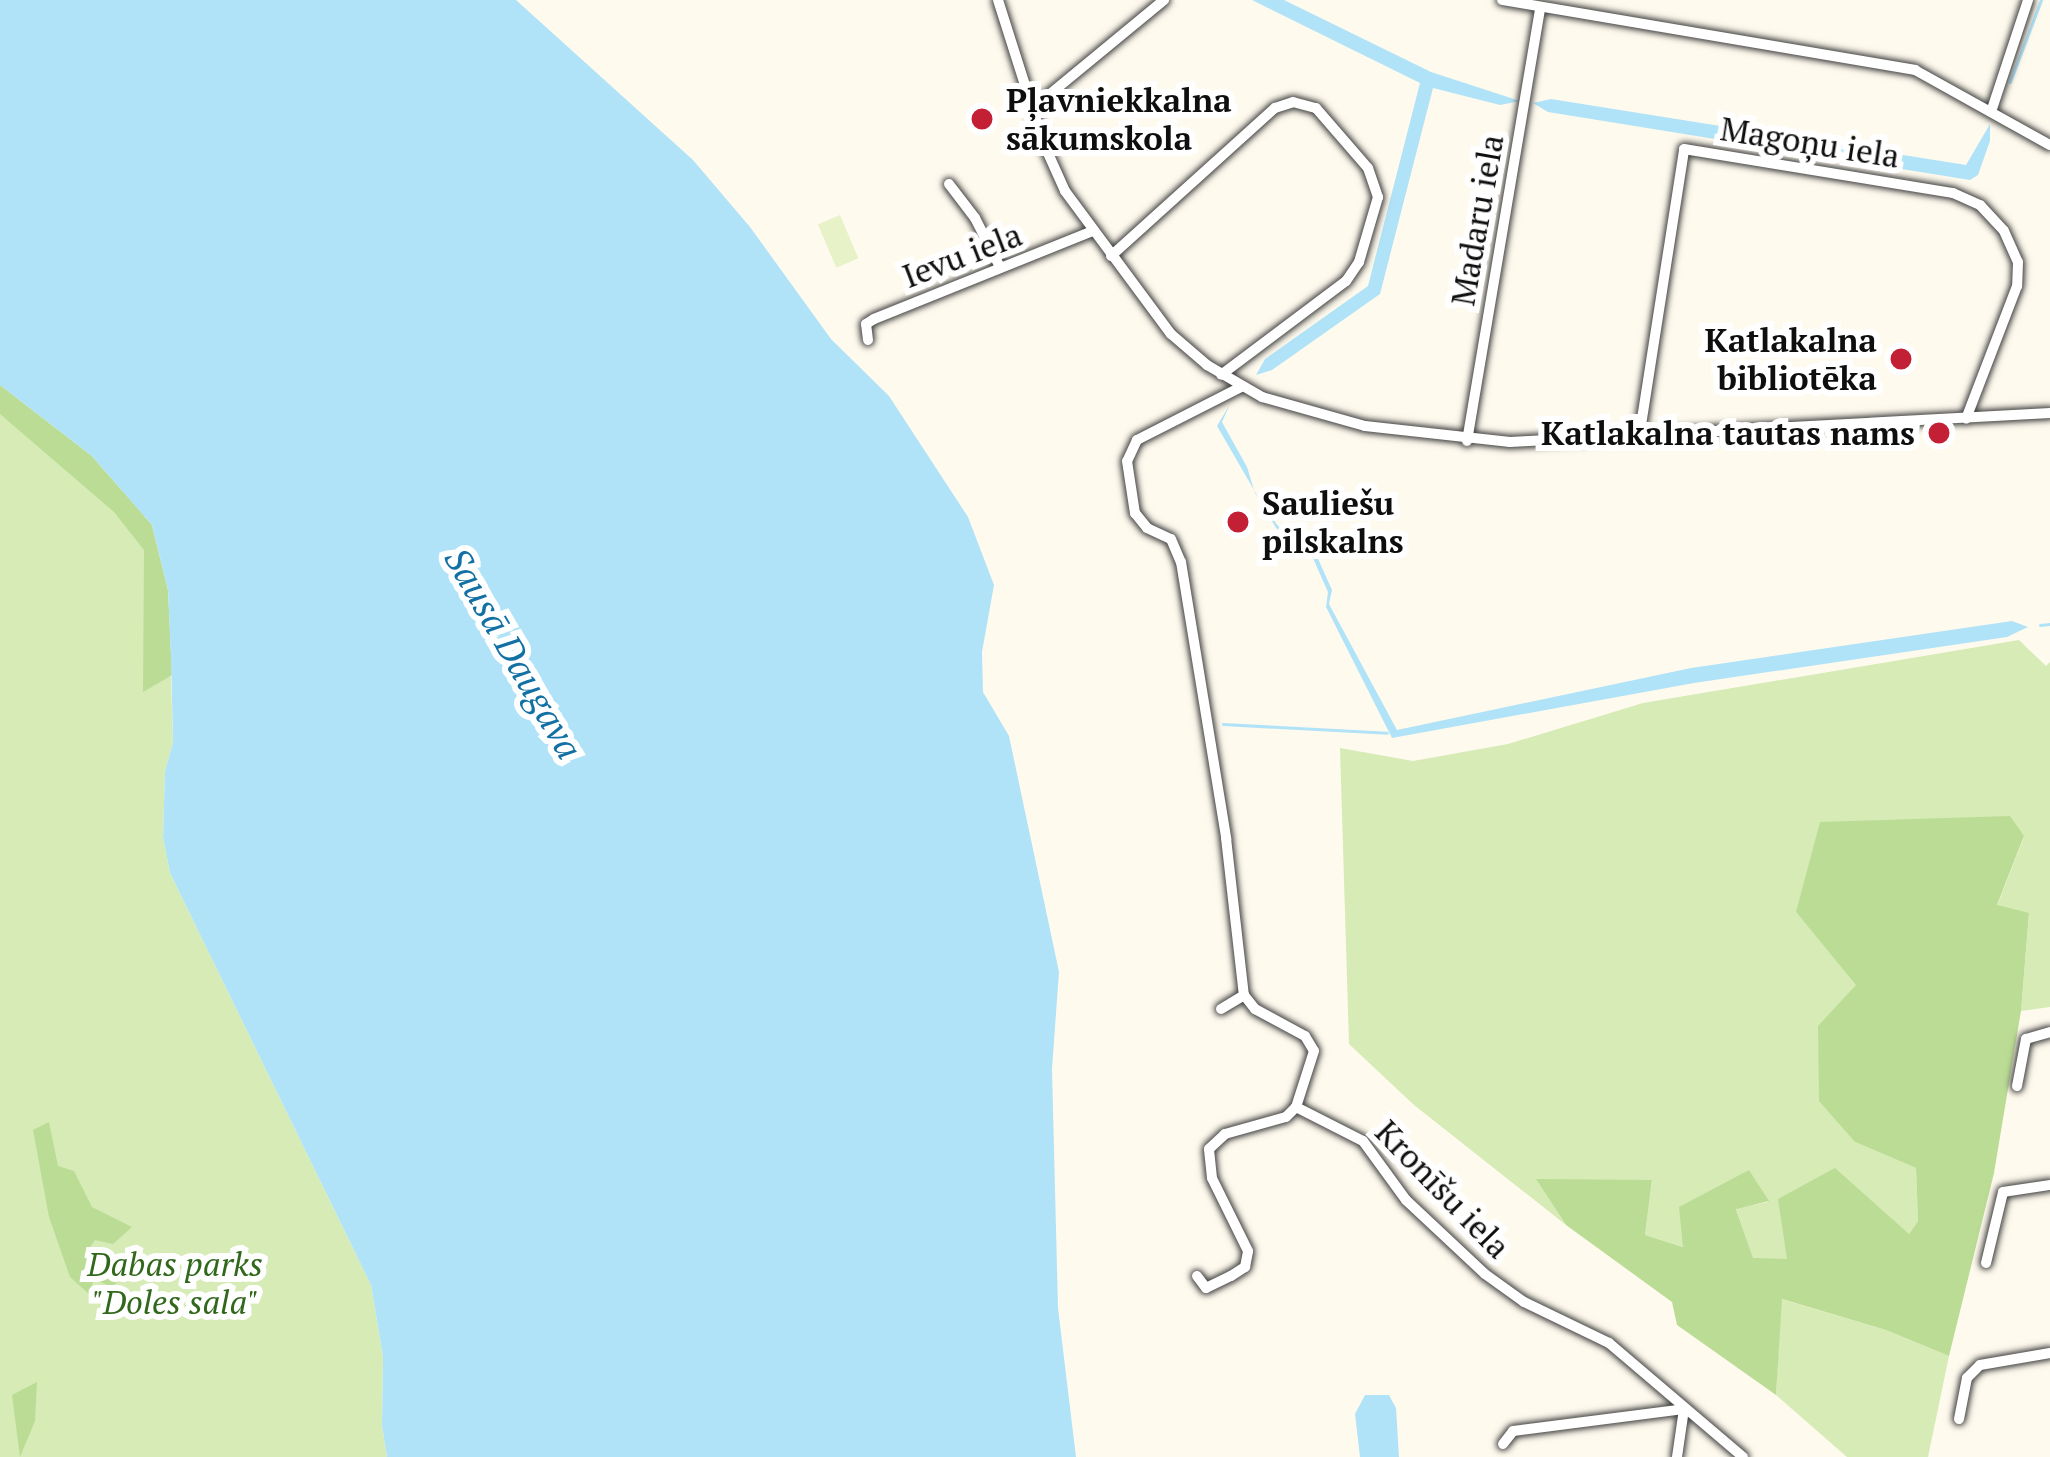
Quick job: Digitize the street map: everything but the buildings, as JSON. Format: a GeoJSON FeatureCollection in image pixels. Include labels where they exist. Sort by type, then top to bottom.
{"type":"FeatureCollection","features":[{"type":"Feature","properties":{"kind":"street"},"geometry":{"type":"LineString","coordinates":[[998,0],[1065,191],[1171,334],[1240,387],[1365,426],[1467,441],[1640,438],[2050,413]]}},
{"type":"Feature","properties":{"kind":"street"},"geometry":{"type":"LineString","coordinates":[[1033,108],[1164,0]]}},
{"type":"Feature","properties":{"kind":"street"},"geometry":{"type":"LineString","coordinates":[[1502,0],[1540,8],[1619,13],[1915,70],[2050,146]]}},
{"type":"Feature","properties":{"kind":"street"},"geometry":{"type":"LineString","coordinates":[[1991,112],[2028,0]]}},
{"type":"Feature","properties":{"kind":"street","name":"Madaru iela"},"geometry":{"type":"LineString","coordinates":[[1467,441],[1540,8]]}},
{"type":"Feature","properties":{"kind":"street"},"geometry":{"type":"LineString","coordinates":[[1111,256],[1275,108],[1293,102],[1316,108],[1368,168],[1378,197],[1359,262],[1346,281],[1221,375]]}},
{"type":"Feature","properties":{"kind":"street","name":"Magoņu iela"},"geometry":{"type":"LineString","coordinates":[[1640,438],[1684,149],[1953,193],[1980,205],[2004,231],[2018,262],[2017,286],[1966,419]]}},
{"type":"Feature","properties":{"kind":"street"},"geometry":{"type":"LineString","coordinates":[[950,184],[992,246],[1000,267]]}},
{"type":"Feature","properties":{"kind":"street","name":"Ievu iela"},"geometry":{"type":"LineString","coordinates":[[868,340],[865,330],[874,319],[1094,231]]}},
{"type":"Feature","properties":{"kind":"street"},"geometry":{"type":"LineString","coordinates":[[1197,1276],[1205,1288],[1231,1276],[1245,1267],[1248,1252],[1212,1178],[1209,1148],[1225,1134],[1286,1117],[1296,1108],[1316,1060],[1311,1042],[1255,1009],[1244,995],[1220,800],[1181,562],[1171,539],[1147,528],[1135,513],[1128,449],[1240,387]]}},
{"type":"Feature","properties":{"kind":"street"},"geometry":{"type":"LineString","coordinates":[[1221,1009],[1244,995]]}},
{"type":"Feature","properties":{"kind":"street"},"geometry":{"type":"LineString","coordinates":[[2017,1086],[2026,1039],[2050,1031]]}},
{"type":"Feature","properties":{"kind":"street","name":"Kronīšu iela"},"geometry":{"type":"LineString","coordinates":[[1296,1108],[1363,1141],[1406,1200],[1485,1274],[1524,1302],[1609,1343],[1743,1457]]}},
{"type":"Feature","properties":{"kind":"street"},"geometry":{"type":"LineString","coordinates":[[1986,1263],[2003,1192],[2050,1185]]}},
{"type":"Feature","properties":{"kind":"street"},"geometry":{"type":"LineString","coordinates":[[1959,1419],[1967,1378],[1980,1365],[2050,1353]]}},
{"type":"Feature","properties":{"kind":"street"},"geometry":{"type":"LineString","coordinates":[[1503,1444],[1513,1431],[1684,1408],[1677,1457]]}},
{"type":"Feature","properties":{"kind":"green space"},"geometry":{"type":"Polygon","coordinates":[[[840,215],[858,258],[836,268],[818,224],[840,215]]]}},
{"type":"Feature","properties":{"kind":"green space","name":"Dabas parks \"Doles sala\""},"geometry":{"type":"Polygon","coordinates":[[[0,385],[142,508],[169,619],[173,742],[165,771],[163,837],[170,873],[371,1285],[383,1357],[382,1426],[387,1457],[0,1457],[0,385]]]}},
{"type":"Feature","properties":{"kind":"green space"},"geometry":{"type":"Polygon","coordinates":[[[0,385],[92,456],[152,525],[168,590],[172,675],[143,692],[144,550],[114,512],[0,414],[0,385]]]}},
{"type":"Feature","properties":{"kind":"green space"},"geometry":{"type":"Polygon","coordinates":[[[2019,640],[2046,666],[2050,662],[2050,1007],[2021,1011],[2029,914],[1997,906],[2024,837],[1796,912],[1857,985],[1855,1142],[1916,1168],[1918,1221],[1908,1235],[1788,1259],[1753,1259],[1736,1208],[1768,1202],[1749,1171],[1684,1247],[1645,1235],[1652,1181],[1537,1180],[1566,1225],[1414,1105],[1349,1044],[1340,748],[1413,761],[1508,744],[1643,703],[2019,640]]]}},
{"type":"Feature","properties":{"kind":"green space"},"geometry":{"type":"Polygon","coordinates":[[[2010,816],[2024,836],[1997,905],[2029,913],[2021,1011],[1994,1173],[1949,1356],[1886,1330],[1782,1299],[1776,1395],[1677,1325],[1672,1302],[1566,1225],[1536,1179],[1652,1180],[1645,1235],[1683,1247],[1679,1207],[1749,1170],[1769,1201],[1736,1209],[1753,1258],[1787,1259],[1778,1199],[1835,1168],[1909,1234],[1918,1221],[1916,1168],[1855,1142],[1819,1101],[1818,1026],[1856,985],[1796,912],[1820,822],[2010,816]]]}},
{"type":"Feature","properties":{"kind":"green space"},"geometry":{"type":"Polygon","coordinates":[[[49,1122],[58,1166],[74,1171],[92,1207],[132,1227],[113,1244],[95,1240],[85,1254],[120,1279],[112,1287],[94,1279],[89,1294],[70,1277],[49,1217],[33,1130],[49,1122]]]}},
{"type":"Feature","properties":{"kind":"green space"},"geometry":{"type":"Polygon","coordinates":[[[1781,1299],[1886,1330],[1949,1356],[1928,1457],[1847,1457],[1776,1395],[1781,1299]]]}},
{"type":"Feature","properties":{"kind":"green space"},"geometry":{"type":"Polygon","coordinates":[[[37,1382],[35,1421],[20,1457],[12,1395],[37,1382]]]}},
{"type":"Feature","properties":{"kind":"water","name":"Sausā Daugava"},"geometry":{"type":"Polygon","coordinates":[[[0,0],[516,0],[693,160],[750,227],[831,339],[889,396],[968,517],[994,585],[982,652],[983,692],[1009,736],[1059,972],[1052,1069],[1058,1308],[1076,1457],[387,1457],[382,1426],[383,1357],[371,1285],[170,873],[163,837],[165,771],[173,742],[168,590],[152,525],[92,456],[0,385],[0,0]]]}},
{"type":"Feature","properties":{"kind":"water"},"geometry":{"type":"Polygon","coordinates":[[[1252,0],[1284,0],[1431,72],[1520,101],[1500,105],[1433,88],[1380,294],[1272,370],[1256,375],[1265,359],[1368,286],[1420,83],[1252,0]]]}},
{"type":"Feature","properties":{"kind":"water"},"geometry":{"type":"Polygon","coordinates":[[[1551,99],[1966,165],[1990,124],[1990,141],[1978,175],[1970,180],[1548,112],[1533,103],[1551,99]]]}},
{"type":"Feature","properties":{"kind":"water"},"geometry":{"type":"Polygon","coordinates":[[[1230,404],[1222,422],[1254,490],[1217,426],[1230,404]]]}},
{"type":"Feature","properties":{"kind":"water"},"geometry":{"type":"Polygon","coordinates":[[[1259,499],[1278,526],[1311,543],[1332,590],[1329,604],[1397,730],[1691,668],[2012,621],[2028,627],[2007,637],[1694,683],[1392,738],[1326,607],[1328,592],[1308,547],[1276,528],[1259,499]]]}},
{"type":"Feature","properties":{"kind":"water"},"geometry":{"type":"Polygon","coordinates":[[[1365,1395],[1389,1395],[1396,1408],[1399,1457],[1360,1457],[1355,1414],[1365,1395]]]}},
{"type":"Feature","properties":{"kind":"waterway"},"geometry":{"type":"LineString","coordinates":[[2010,82],[2041,0]]}},
{"type":"Feature","properties":{"kind":"waterway"},"geometry":{"type":"LineString","coordinates":[[2040,625],[2050,624]]}},
{"type":"Feature","properties":{"kind":"waterway"},"geometry":{"type":"LineString","coordinates":[[1223,724],[1387,733]]}},
{"type":"Feature","properties":{"kind":"place","name":"Pļavniekkalna sākumskola"},"geometry":{"type":"Point","coordinates":[982,119]}},
{"type":"Feature","properties":{"kind":"place","name":"Katlakalna bibliotēka"},"geometry":{"type":"Point","coordinates":[1901,359]}},
{"type":"Feature","properties":{"kind":"place","name":"Katlakalna tautas nams"},"geometry":{"type":"Point","coordinates":[1939,433]}},
{"type":"Feature","properties":{"kind":"place","name":"Sauliešu pilskalns"},"geometry":{"type":"Point","coordinates":[1238,522]}}]}
